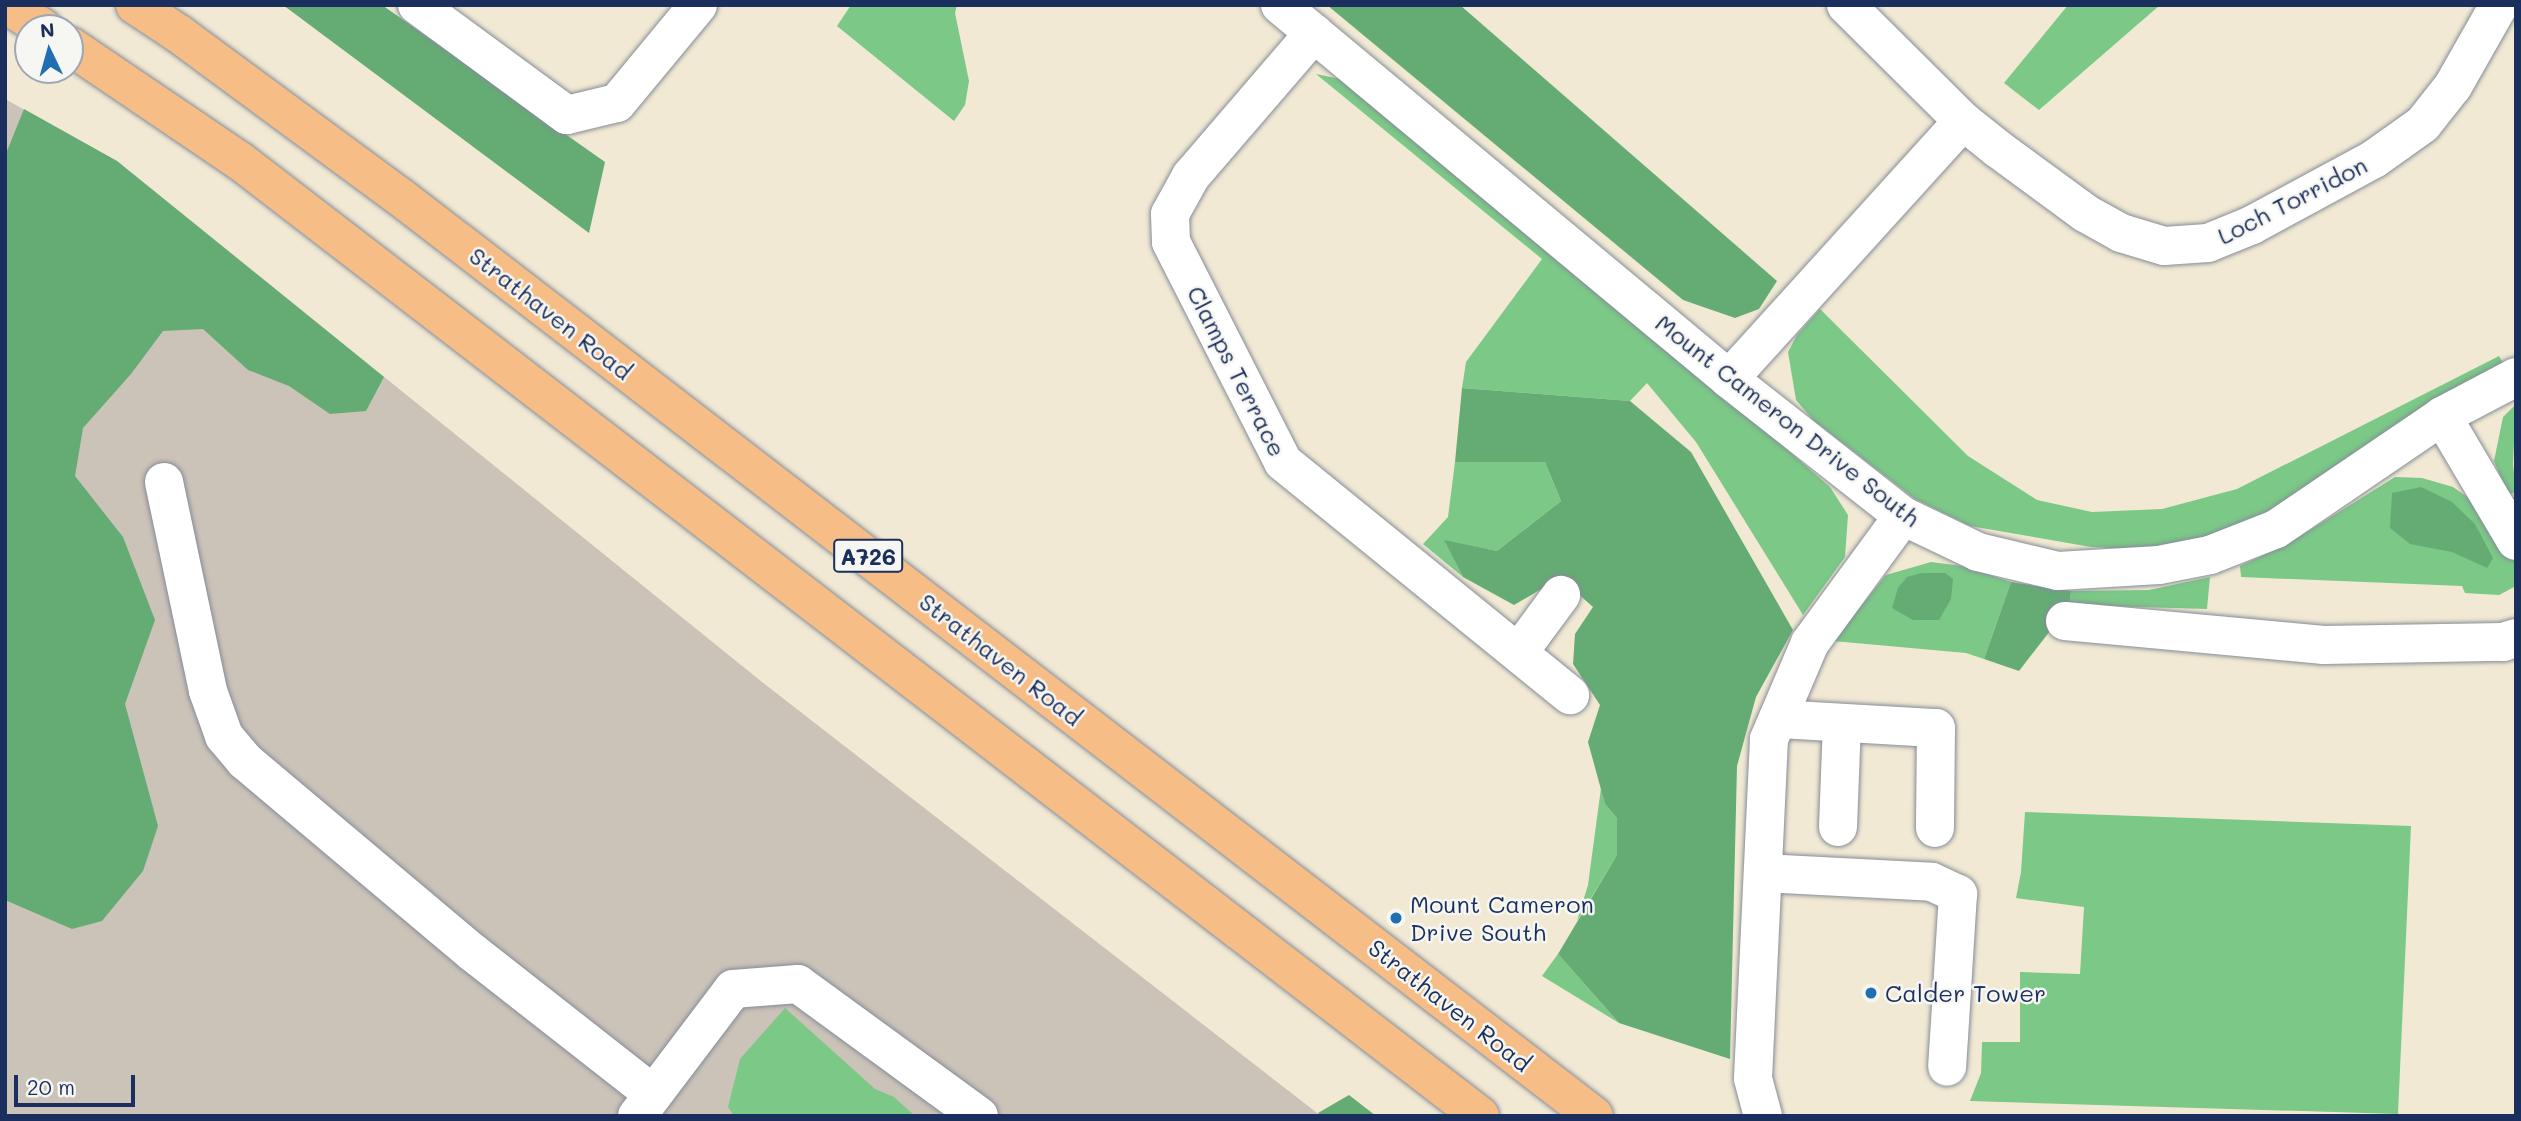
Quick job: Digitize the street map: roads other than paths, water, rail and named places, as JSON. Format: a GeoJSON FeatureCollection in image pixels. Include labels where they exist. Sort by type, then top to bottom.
{"type":"FeatureCollection","features":[{"type":"Feature","properties":{"kind":"main road","name":"Strathaven Road"},"geometry":{"type":"LineString","coordinates":[[135,5],[179,34],[399,196],[1594,1116]]}},
{"type":"Feature","properties":{"kind":"main road","name":"A726"},"geometry":{"type":"LineString","coordinates":[[84,56],[240,161],[1480,1116]]}},
{"type":"Feature","properties":{"kind":"street"},"geometry":{"type":"LineString","coordinates":[[417,5],[567,115],[617,103],[698,5]]}},
{"type":"Feature","properties":{"kind":"street","name":"Mount Cameron Drive South"},"geometry":{"type":"LineString","coordinates":[[1280,5],[1729,379],[1903,516],[1978,552],[2058,571],[2159,565],[2210,555],[2276,529],[2442,416],[2516,377]]}},
{"type":"Feature","properties":{"kind":"street","name":"Loch Torridon"},"geometry":{"type":"LineString","coordinates":[[1846,5],[1963,121],[2085,213],[2121,233],[2164,246],[2208,243],[2252,225],[2374,159],[2423,124],[2453,86],[2499,5]]}},
{"type":"Feature","properties":{"kind":"street","name":"Clamps Terrace"},"geometry":{"type":"LineString","coordinates":[[1314,33],[1191,176],[1170,214],[1171,242],[1283,462],[1570,695]]}},
{"type":"Feature","properties":{"kind":"street"},"geometry":{"type":"LineString","coordinates":[[1729,379],[1963,121]]}},
{"type":"Feature","properties":{"kind":"street"},"geometry":{"type":"LineString","coordinates":[[2442,416],[2516,541]]}},
{"type":"Feature","properties":{"kind":"street"},"geometry":{"type":"LineString","coordinates":[[164,482],[208,691],[224,736],[245,761],[472,952],[645,1105],[733,989],[797,984],[979,1116]]}},
{"type":"Feature","properties":{"kind":"street"},"geometry":{"type":"LineString","coordinates":[[1763,1116],[1753,1078],[1769,739],[1810,643],[1903,516]]}},
{"type":"Feature","properties":{"kind":"street"},"geometry":{"type":"LineString","coordinates":[[1519,652],[1561,596]]}},
{"type":"Feature","properties":{"kind":"street"},"geometry":{"type":"LineString","coordinates":[[2066,621],[2324,645],[2503,642],[2516,638]]}},
{"type":"Feature","properties":{"kind":"street"},"geometry":{"type":"LineString","coordinates":[[1778,719],[1936,728],[1935,828]]}},
{"type":"Feature","properties":{"kind":"street"},"geometry":{"type":"LineString","coordinates":[[1838,827],[1842,723]]}},
{"type":"Feature","properties":{"kind":"street"},"geometry":{"type":"LineString","coordinates":[[1763,873],[1932,882],[1958,894],[1947,1067]]}},
{"type":"Feature","properties":{"kind":"place","name":"Mount Cameron Drive South"},"geometry":{"type":"Point","coordinates":[1396,918]}},
{"type":"Feature","properties":{"kind":"place","name":"Calder Tower"},"geometry":{"type":"Point","coordinates":[1871,993]}}]}
